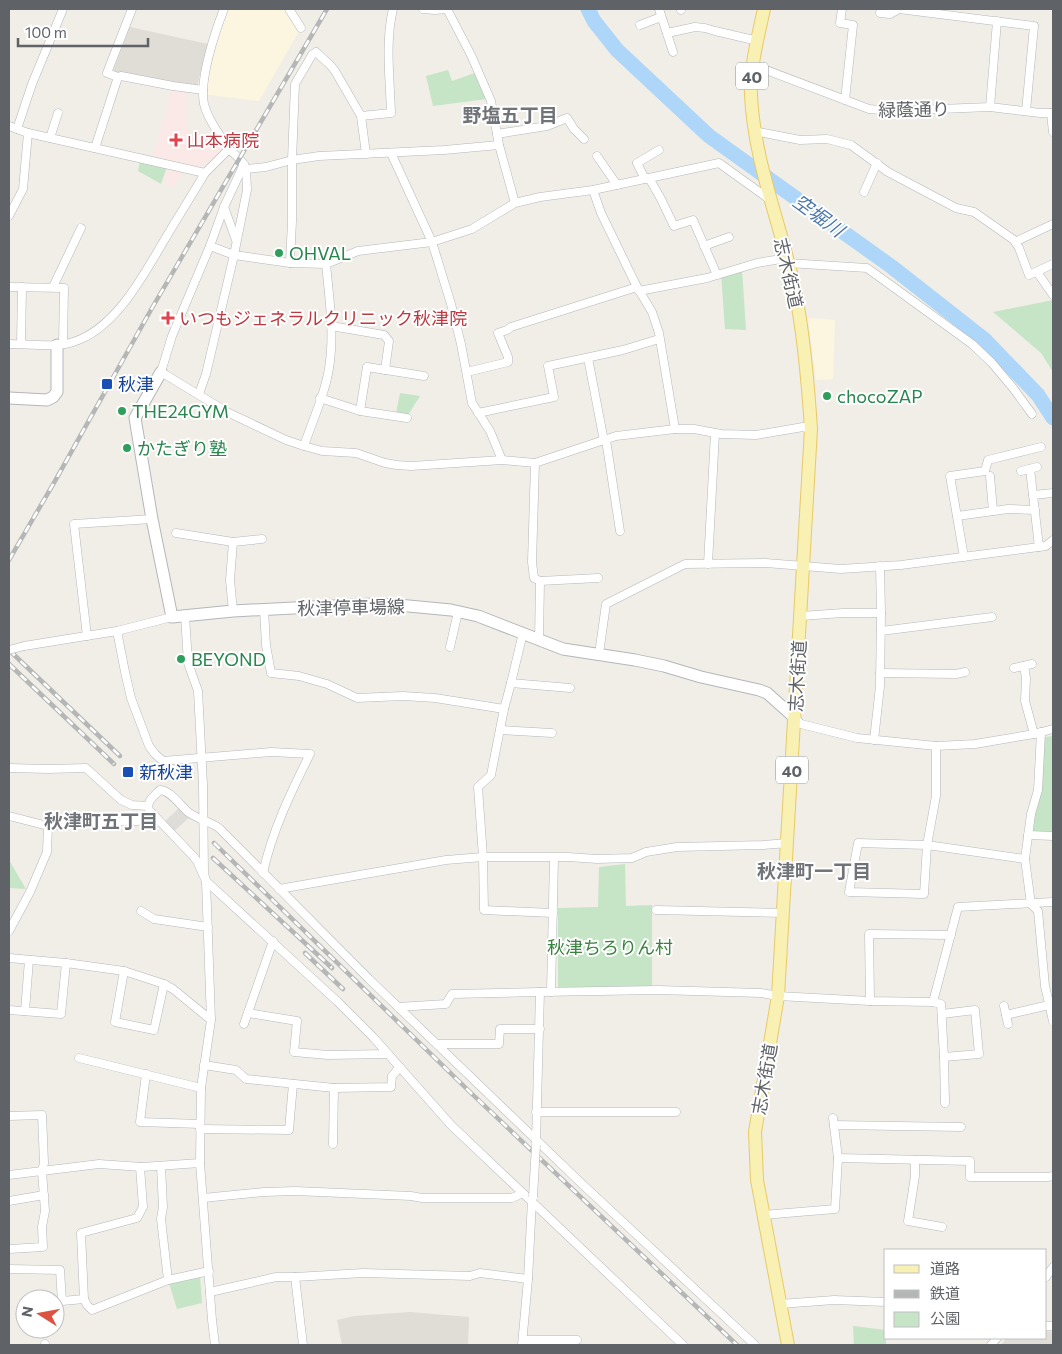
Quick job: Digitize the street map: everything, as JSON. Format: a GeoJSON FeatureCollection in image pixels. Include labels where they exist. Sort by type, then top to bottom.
{"type":"FeatureCollection","features":[{"type":"Feature","properties":{"kind":"main road","name":"志木街道"},"geometry":{"type":"LineString","coordinates":[[764,9],[753,65],[751,94],[754,130],[795,290],[804,346],[811,429],[778,996],[755,1132],[757,1180],[788,1345]]}},
{"type":"Feature","properties":{"kind":"main road"},"geometry":{"type":"LineString","coordinates":[[9,398],[47,400],[55,395],[57,392],[60,344]]}},
{"type":"Feature","properties":{"kind":"main road"},"geometry":{"type":"LineString","coordinates":[[161,372],[134,418],[172,617]]}},
{"type":"Feature","properties":{"kind":"main road","name":"秋津停車場線"},"geometry":{"type":"LineString","coordinates":[[172,617],[233,610],[373,604],[458,612],[478,616],[563,649],[664,666],[759,690],[775,700],[795,718]]}},
{"type":"Feature","properties":{"kind":"street"},"geometry":{"type":"LineString","coordinates":[[17,129],[32,84],[63,9]]}},
{"type":"Feature","properties":{"kind":"street"},"geometry":{"type":"LineString","coordinates":[[132,9],[108,73],[118,77],[203,90]]}},
{"type":"Feature","properties":{"kind":"street"},"geometry":{"type":"LineString","coordinates":[[199,394],[206,374],[247,190],[245,167],[229,149],[210,118],[204,104],[203,90],[214,38],[224,9]]}},
{"type":"Feature","properties":{"kind":"street"},"geometry":{"type":"LineString","coordinates":[[289,9],[301,28]]}},
{"type":"Feature","properties":{"kind":"street"},"geometry":{"type":"LineString","coordinates":[[361,116],[391,113],[389,37],[394,9]]}},
{"type":"Feature","properties":{"kind":"street"},"geometry":{"type":"LineString","coordinates":[[423,9],[448,9],[470,55],[491,101],[499,145],[515,203]]}},
{"type":"Feature","properties":{"kind":"street"},"geometry":{"type":"LineString","coordinates":[[842,9],[840,23],[853,25],[845,100]]}},
{"type":"Feature","properties":{"kind":"street"},"geometry":{"type":"LineString","coordinates":[[880,13],[890,14],[899,9],[1034,26],[1026,111]]}},
{"type":"Feature","properties":{"kind":"street"},"geometry":{"type":"LineString","coordinates":[[640,25],[660,13],[673,52]]}},
{"type":"Feature","properties":{"kind":"street"},"geometry":{"type":"LineString","coordinates":[[990,107],[997,21]]}},
{"type":"Feature","properties":{"kind":"street"},"geometry":{"type":"LineString","coordinates":[[668,33],[695,27],[758,41]]}},
{"type":"Feature","properties":{"kind":"street"},"geometry":{"type":"LineString","coordinates":[[290,263],[294,84],[312,55],[316,52],[335,71],[361,116],[366,154]]}},
{"type":"Feature","properties":{"kind":"street","name":"緑蔭通り"},"geometry":{"type":"LineString","coordinates":[[753,65],[869,109],[891,111],[990,107],[1052,113]]}},
{"type":"Feature","properties":{"kind":"street"},"geometry":{"type":"LineString","coordinates":[[95,148],[118,77]]}},
{"type":"Feature","properties":{"kind":"street"},"geometry":{"type":"LineString","coordinates":[[50,138],[58,113]]}},
{"type":"Feature","properties":{"kind":"street"},"geometry":{"type":"LineString","coordinates":[[1052,113],[1053,132]]}},
{"type":"Feature","properties":{"kind":"street"},"geometry":{"type":"LineString","coordinates":[[497,134],[547,126],[566,118],[584,139]]}},
{"type":"Feature","properties":{"kind":"street"},"geometry":{"type":"LineString","coordinates":[[9,126],[28,133],[205,173]]}},
{"type":"Feature","properties":{"kind":"street"},"geometry":{"type":"LineString","coordinates":[[754,130],[800,140],[827,139],[851,144],[888,172],[956,208],[974,212],[1014,240],[1019,248],[1029,276],[1053,264]]}},
{"type":"Feature","properties":{"kind":"street"},"geometry":{"type":"LineString","coordinates":[[9,214],[23,188],[28,133]]}},
{"type":"Feature","properties":{"kind":"street"},"geometry":{"type":"LineString","coordinates":[[245,167],[266,167],[292,160],[319,156],[444,150],[499,145]]}},
{"type":"Feature","properties":{"kind":"street"},"geometry":{"type":"LineString","coordinates":[[9,344],[60,344],[74,342],[95,331],[117,310],[147,269],[205,173],[229,149]]}},
{"type":"Feature","properties":{"kind":"street"},"geometry":{"type":"LineString","coordinates":[[659,150],[637,163],[661,199],[674,226],[693,220],[716,275]]}},
{"type":"Feature","properties":{"kind":"street"},"geometry":{"type":"LineString","coordinates":[[391,153],[432,242],[451,304],[472,403],[490,431],[502,460]]}},
{"type":"Feature","properties":{"kind":"street"},"geometry":{"type":"LineString","coordinates":[[597,156],[617,186]]}},
{"type":"Feature","properties":{"kind":"street"},"geometry":{"type":"LineString","coordinates":[[210,246],[234,254],[290,263],[326,264],[358,251],[432,242],[472,230],[515,203],[565,193],[617,186],[719,163],[770,197]]}},
{"type":"Feature","properties":{"kind":"street"},"geometry":{"type":"LineString","coordinates":[[864,192],[877,163]]}},
{"type":"Feature","properties":{"kind":"street"},"geometry":{"type":"LineString","coordinates":[[245,167],[224,207],[210,246],[172,336],[161,372],[248,423],[304,446],[322,451],[356,453],[385,463],[411,466],[502,460],[535,462],[616,436],[675,429],[756,435],[803,427],[811,429]]}},
{"type":"Feature","properties":{"kind":"street"},"geometry":{"type":"LineString","coordinates":[[593,190],[601,213],[638,289],[652,312],[659,333],[675,429]]}},
{"type":"Feature","properties":{"kind":"street"},"geometry":{"type":"LineString","coordinates":[[224,207],[236,242]]}},
{"type":"Feature","properties":{"kind":"street"},"geometry":{"type":"LineString","coordinates":[[1015,242],[1053,224]]}},
{"type":"Feature","properties":{"kind":"street"},"geometry":{"type":"LineString","coordinates":[[53,287],[81,228]]}},
{"type":"Feature","properties":{"kind":"street"},"geometry":{"type":"LineString","coordinates":[[704,246],[729,237]]}},
{"type":"Feature","properties":{"kind":"street"},"geometry":{"type":"LineString","coordinates":[[466,372],[508,362],[508,357],[498,333],[510,327],[638,289],[707,278],[756,264],[788,261],[867,268],[972,344],[992,363],[1032,414]]}},
{"type":"Feature","properties":{"kind":"street"},"geometry":{"type":"LineString","coordinates":[[304,446],[325,384],[330,362],[331,326],[326,264]]}},
{"type":"Feature","properties":{"kind":"street"},"geometry":{"type":"LineString","coordinates":[[1038,272],[1053,295]]}},
{"type":"Feature","properties":{"kind":"street"},"geometry":{"type":"LineString","coordinates":[[9,287],[64,288],[60,344]]}},
{"type":"Feature","properties":{"kind":"street"},"geometry":{"type":"LineString","coordinates":[[21,344],[22,287]]}},
{"type":"Feature","properties":{"kind":"street"},"geometry":{"type":"LineString","coordinates":[[331,326],[384,335],[389,341],[385,370]]}},
{"type":"Feature","properties":{"kind":"street"},"geometry":{"type":"LineString","coordinates":[[478,413],[554,397],[548,366],[659,340]]}},
{"type":"Feature","properties":{"kind":"street"},"geometry":{"type":"LineString","coordinates":[[588,358],[605,440],[620,531]]}},
{"type":"Feature","properties":{"kind":"street"},"geometry":{"type":"LineString","coordinates":[[360,411],[367,367],[424,376]]}},
{"type":"Feature","properties":{"kind":"street"},"geometry":{"type":"LineString","coordinates":[[320,398],[360,411],[407,418]]}},
{"type":"Feature","properties":{"kind":"street"},"geometry":{"type":"LineString","coordinates":[[708,564],[715,433]]}},
{"type":"Feature","properties":{"kind":"street"},"geometry":{"type":"LineString","coordinates":[[964,557],[950,476],[985,471],[988,460],[1041,447]]}},
{"type":"Feature","properties":{"kind":"street"},"geometry":{"type":"LineString","coordinates":[[535,462],[532,562],[534,578],[540,581],[598,578]]}},
{"type":"Feature","properties":{"kind":"street"},"geometry":{"type":"LineString","coordinates":[[1021,471],[1033,468],[1033,495],[1039,547]]}},
{"type":"Feature","properties":{"kind":"street"},"geometry":{"type":"LineString","coordinates":[[990,476],[993,511]]}},
{"type":"Feature","properties":{"kind":"street"},"geometry":{"type":"LineString","coordinates":[[1033,495],[1053,493]]}},
{"type":"Feature","properties":{"kind":"street"},"geometry":{"type":"LineString","coordinates":[[957,516],[1008,509],[1035,510]]}},
{"type":"Feature","properties":{"kind":"street"},"geometry":{"type":"LineString","coordinates":[[87,636],[74,524],[152,519]]}},
{"type":"Feature","properties":{"kind":"street"},"geometry":{"type":"LineString","coordinates":[[176,533],[232,542],[262,539]]}},
{"type":"Feature","properties":{"kind":"street"},"geometry":{"type":"LineString","coordinates":[[599,654],[606,604],[685,564],[766,564],[841,569],[901,565],[1039,547],[1046,546],[1053,540]]}},
{"type":"Feature","properties":{"kind":"street"},"geometry":{"type":"LineString","coordinates":[[232,542],[230,580],[233,610]]}},
{"type":"Feature","properties":{"kind":"street"},"geometry":{"type":"LineString","coordinates":[[874,740],[880,673],[880,566]]}},
{"type":"Feature","properties":{"kind":"street"},"geometry":{"type":"LineString","coordinates":[[539,640],[540,581]]}},
{"type":"Feature","properties":{"kind":"street"},"geometry":{"type":"LineString","coordinates":[[264,609],[266,646],[271,673],[299,676],[327,684],[357,698],[402,696],[435,698],[504,708]]}},
{"type":"Feature","properties":{"kind":"street"},"geometry":{"type":"LineString","coordinates":[[450,648],[458,612]]}},
{"type":"Feature","properties":{"kind":"street"},"geometry":{"type":"LineString","coordinates":[[801,616],[842,612],[881,613]]}},
{"type":"Feature","properties":{"kind":"street"},"geometry":{"type":"LineString","coordinates":[[185,615],[188,663],[198,692],[202,758],[204,873],[206,881],[211,1020],[201,1088],[200,1163],[215,1345]]}},
{"type":"Feature","properties":{"kind":"street"},"geometry":{"type":"LineString","coordinates":[[9,650],[117,631],[172,617]]}},
{"type":"Feature","properties":{"kind":"street"},"geometry":{"type":"LineString","coordinates":[[881,630],[992,617]]}},
{"type":"Feature","properties":{"kind":"street"},"geometry":{"type":"LineString","coordinates":[[117,631],[131,698],[149,746],[162,761],[271,752],[310,754],[294,785],[267,857],[263,873]]}},
{"type":"Feature","properties":{"kind":"street"},"geometry":{"type":"LineString","coordinates":[[523,633],[504,708],[491,775],[478,787],[483,856],[484,910],[553,913]]}},
{"type":"Feature","properties":{"kind":"street"},"geometry":{"type":"LineString","coordinates":[[1014,668],[1032,664]]}},
{"type":"Feature","properties":{"kind":"street"},"geometry":{"type":"LineString","coordinates":[[1024,666],[1026,701],[1037,733],[1038,790],[1031,814],[1024,859],[1031,904],[1038,910],[1045,986],[1053,1022]]}},
{"type":"Feature","properties":{"kind":"street"},"geometry":{"type":"LineString","coordinates":[[880,673],[956,674],[965,672]]}},
{"type":"Feature","properties":{"kind":"street"},"geometry":{"type":"LineString","coordinates":[[511,684],[570,688]]}},
{"type":"Feature","properties":{"kind":"street"},"geometry":{"type":"LineString","coordinates":[[795,718],[802,724],[857,738],[936,746],[975,744],[1053,729]]}},
{"type":"Feature","properties":{"kind":"street"},"geometry":{"type":"LineString","coordinates":[[500,730],[552,733]]}},
{"type":"Feature","properties":{"kind":"street"},"geometry":{"type":"LineString","coordinates":[[936,746],[936,796],[927,845],[924,894],[849,892],[858,843],[927,845],[1024,859]]}},
{"type":"Feature","properties":{"kind":"street"},"geometry":{"type":"LineString","coordinates":[[9,768],[86,768],[121,800],[132,805],[148,806]]}},
{"type":"Feature","properties":{"kind":"street"},"geometry":{"type":"LineString","coordinates":[[683,1345],[440,1114],[373,1037],[338,1002],[206,881],[193,856],[149,810],[148,802],[160,790],[166,792],[192,816],[215,825],[220,829],[369,979],[536,1142],[755,1345]]}},
{"type":"Feature","properties":{"kind":"street"},"geometry":{"type":"LineString","coordinates":[[9,816],[48,826],[157,819]]}},
{"type":"Feature","properties":{"kind":"street"},"geometry":{"type":"LineString","coordinates":[[9,931],[30,892],[47,852],[48,826]]}},
{"type":"Feature","properties":{"kind":"street"},"geometry":{"type":"LineString","coordinates":[[1028,835],[1053,836]]}},
{"type":"Feature","properties":{"kind":"street"},"geometry":{"type":"LineString","coordinates":[[279,888],[446,860],[483,856],[632,858],[646,852],[677,846],[763,846],[788,843]]}},
{"type":"Feature","properties":{"kind":"street"},"geometry":{"type":"LineString","coordinates":[[551,992],[554,858]]}},
{"type":"Feature","properties":{"kind":"street"},"geometry":{"type":"LineString","coordinates":[[933,1002],[958,907],[1053,902],[1053,895]]}},
{"type":"Feature","properties":{"kind":"street"},"geometry":{"type":"LineString","coordinates":[[656,910],[784,913]]}},
{"type":"Feature","properties":{"kind":"street"},"geometry":{"type":"LineString","coordinates":[[141,911],[154,919],[208,927]]}},
{"type":"Feature","properties":{"kind":"street"},"geometry":{"type":"LineString","coordinates":[[870,1001],[869,934],[951,934]]}},
{"type":"Feature","properties":{"kind":"street"},"geometry":{"type":"LineString","coordinates":[[244,1024],[273,942]]}},
{"type":"Feature","properties":{"kind":"street"},"geometry":{"type":"LineString","coordinates":[[9,958],[124,971],[164,984],[173,989],[211,1020]]}},
{"type":"Feature","properties":{"kind":"street"},"geometry":{"type":"LineString","coordinates":[[26,1012],[29,960]]}},
{"type":"Feature","properties":{"kind":"street"},"geometry":{"type":"LineString","coordinates":[[9,1010],[61,1014],[66,963]]}},
{"type":"Feature","properties":{"kind":"street"},"geometry":{"type":"LineString","coordinates":[[124,971],[115,1022],[154,1030],[164,984]]}},
{"type":"Feature","properties":{"kind":"street"},"geometry":{"type":"LineString","coordinates":[[398,1007],[446,1004],[452,994],[658,990],[761,993],[778,996],[870,1001],[933,1002],[941,1004],[944,1103]]}},
{"type":"Feature","properties":{"kind":"street"},"geometry":{"type":"LineString","coordinates":[[540,992],[536,1142],[523,1343],[577,1340]]}},
{"type":"Feature","properties":{"kind":"street"},"geometry":{"type":"LineString","coordinates":[[1006,1015],[1049,1005]]}},
{"type":"Feature","properties":{"kind":"street"},"geometry":{"type":"LineString","coordinates":[[1004,1006],[1008,1024]]}},
{"type":"Feature","properties":{"kind":"street"},"geometry":{"type":"LineString","coordinates":[[942,1014],[975,1010],[979,1054],[944,1057]]}},
{"type":"Feature","properties":{"kind":"street"},"geometry":{"type":"LineString","coordinates":[[248,1013],[297,1021],[294,1052],[328,1055],[388,1054]]}},
{"type":"Feature","properties":{"kind":"street"},"geometry":{"type":"LineString","coordinates":[[437,1044],[499,1044],[500,1029],[540,1029]]}},
{"type":"Feature","properties":{"kind":"street"},"geometry":{"type":"LineString","coordinates":[[79,1058],[201,1088]]}},
{"type":"Feature","properties":{"kind":"street"},"geometry":{"type":"LineString","coordinates":[[204,1065],[236,1070],[246,1079],[334,1088],[390,1087],[392,1076],[400,1067]]}},
{"type":"Feature","properties":{"kind":"street"},"geometry":{"type":"LineString","coordinates":[[146,1074],[140,1122],[289,1130],[293,1084]]}},
{"type":"Feature","properties":{"kind":"street"},"geometry":{"type":"LineString","coordinates":[[332,1144],[334,1088]]}},
{"type":"Feature","properties":{"kind":"street"},"geometry":{"type":"LineString","coordinates":[[536,1112],[676,1112]]}},
{"type":"Feature","properties":{"kind":"street"},"geometry":{"type":"LineString","coordinates":[[9,1116],[42,1115],[44,1163],[42,1171],[45,1211],[42,1227],[43,1246],[9,1249]]}},
{"type":"Feature","properties":{"kind":"street"},"geometry":{"type":"LineString","coordinates":[[763,1215],[835,1209],[838,1158],[834,1122],[961,1127]]}},
{"type":"Feature","properties":{"kind":"street"},"geometry":{"type":"LineString","coordinates":[[838,1158],[970,1161],[970,1176],[1053,1176]]}},
{"type":"Feature","properties":{"kind":"street"},"geometry":{"type":"LineString","coordinates":[[915,1160],[915,1176],[908,1221],[942,1227]]}},
{"type":"Feature","properties":{"kind":"street"},"geometry":{"type":"LineString","coordinates":[[9,1175],[98,1164],[140,1167],[200,1163]]}},
{"type":"Feature","properties":{"kind":"street"},"geometry":{"type":"LineString","coordinates":[[161,1166],[163,1207],[161,1219],[168,1280]]}},
{"type":"Feature","properties":{"kind":"street"},"geometry":{"type":"LineString","coordinates":[[140,1167],[143,1207],[137,1218],[81,1233],[84,1299],[87,1305],[92,1310],[168,1280],[209,1271]]}},
{"type":"Feature","properties":{"kind":"street"},"geometry":{"type":"LineString","coordinates":[[203,1198],[295,1191],[451,1198],[512,1198],[523,1193]]}},
{"type":"Feature","properties":{"kind":"street"},"geometry":{"type":"LineString","coordinates":[[9,1200],[44,1195]]}},
{"type":"Feature","properties":{"kind":"street"},"geometry":{"type":"LineString","coordinates":[[9,1269],[60,1270],[62,1301],[84,1299]]}},
{"type":"Feature","properties":{"kind":"street"},"geometry":{"type":"LineString","coordinates":[[210,1292],[276,1277],[363,1273],[470,1276],[480,1274],[528,1279]]}},
{"type":"Feature","properties":{"kind":"street"},"geometry":{"type":"LineString","coordinates":[[295,1277],[303,1345]]}},
{"type":"Feature","properties":{"kind":"street"},"geometry":{"type":"LineString","coordinates":[[780,1304],[834,1300],[884,1302]]}},
{"type":"Feature","properties":{"kind":"shaded area"},"geometry":{"type":"Polygon","coordinates":[[[224,9],[289,9],[301,28],[259,101],[203,94],[224,9]]]}},
{"type":"Feature","properties":{"kind":"shaded area"},"geometry":{"type":"Polygon","coordinates":[[[130,27],[208,44],[197,86],[129,76],[113,71],[130,27]]]}},
{"type":"Feature","properties":{"kind":"shaded area","name":"山本病院"},"geometry":{"type":"Polygon","coordinates":[[[173,86],[185,88],[187,128],[199,146],[214,135],[221,145],[217,157],[198,168],[186,166],[174,187],[163,181],[170,161],[153,157],[173,86]]]}},
{"type":"Feature","properties":{"kind":"shaded area"},"geometry":{"type":"Polygon","coordinates":[[[808,318],[835,320],[833,379],[816,380],[808,318]]]}},
{"type":"Feature","properties":{"kind":"shaded area"},"geometry":{"type":"Polygon","coordinates":[[[181,806],[192,815],[171,834],[162,824],[181,806]]]}},
{"type":"Feature","properties":{"kind":"shaded area"},"geometry":{"type":"Polygon","coordinates":[[[410,1312],[469,1317],[468,1345],[342,1345],[337,1320],[354,1316],[410,1312]]]}},
{"type":"Feature","properties":{"kind":"shaded area"},"geometry":{"type":"Polygon","coordinates":[[[1047,1331],[1053,1332],[1053,1345],[1001,1345],[1005,1339],[1047,1339],[1047,1331]]]}},
{"type":"Feature","properties":{"kind":"green space"},"geometry":{"type":"Polygon","coordinates":[[[448,70],[452,81],[475,73],[487,99],[433,106],[426,76],[448,70]]]}},
{"type":"Feature","properties":{"kind":"green space"},"geometry":{"type":"Polygon","coordinates":[[[140,161],[167,167],[161,184],[138,171],[140,161]]]}},
{"type":"Feature","properties":{"kind":"green space"},"geometry":{"type":"Polygon","coordinates":[[[742,268],[746,330],[725,329],[721,274],[742,268]]]}},
{"type":"Feature","properties":{"kind":"green space"},"geometry":{"type":"Polygon","coordinates":[[[1053,300],[1053,372],[1041,353],[993,312],[1053,300]]]}},
{"type":"Feature","properties":{"kind":"green space"},"geometry":{"type":"Polygon","coordinates":[[[400,393],[420,396],[408,415],[396,413],[400,393]]]}},
{"type":"Feature","properties":{"kind":"green space"},"geometry":{"type":"Polygon","coordinates":[[[1053,736],[1053,830],[1050,833],[1033,832],[1031,829],[1044,741],[1045,737],[1053,736]]]}},
{"type":"Feature","properties":{"kind":"green space"},"geometry":{"type":"Polygon","coordinates":[[[9,860],[26,889],[9,888],[9,860]]]}},
{"type":"Feature","properties":{"kind":"green space","name":"秋津ちろりん村"},"geometry":{"type":"Polygon","coordinates":[[[625,864],[626,906],[652,905],[652,986],[558,989],[558,908],[598,907],[599,867],[625,864]]]}},
{"type":"Feature","properties":{"kind":"green space"},"geometry":{"type":"Polygon","coordinates":[[[200,1275],[202,1303],[177,1309],[169,1283],[200,1275]]]}},
{"type":"Feature","properties":{"kind":"green space"},"geometry":{"type":"Polygon","coordinates":[[[853,1326],[884,1330],[886,1345],[854,1345],[853,1326]]]}},
{"type":"Feature","properties":{"kind":"waterway","name":"空堀川"},"geometry":{"type":"LineString","coordinates":[[588,9],[594,21],[617,50],[709,136],[892,267],[985,340],[1038,395],[1053,418]]}},
{"type":"Feature","properties":{"kind":"railway"},"geometry":{"type":"LineString","coordinates":[[9,560],[152,308],[327,9]]}},
{"type":"Feature","properties":{"kind":"railway"},"geometry":{"type":"LineString","coordinates":[[9,650],[120,756]]}},
{"type":"Feature","properties":{"kind":"railway"},"geometry":{"type":"LineString","coordinates":[[9,664],[114,764]]}},
{"type":"Feature","properties":{"kind":"railway"},"geometry":{"type":"LineString","coordinates":[[214,843],[471,1093],[737,1345]]}},
{"type":"Feature","properties":{"kind":"railway"},"geometry":{"type":"LineString","coordinates":[[213,858],[332,968]]}},
{"type":"Feature","properties":{"kind":"railway"},"geometry":{"type":"LineString","coordinates":[[305,953],[343,989]]}},
{"type":"Feature","properties":{"kind":"place","name":"山本病院"},"geometry":{"type":"Point","coordinates":[176,140]}},
{"type":"Feature","properties":{"kind":"place","name":"OHVAL"},"geometry":{"type":"Point","coordinates":[279,253]}},
{"type":"Feature","properties":{"kind":"place","name":"いつもジェネラルクリニック秋津院"},"geometry":{"type":"Point","coordinates":[168,318]}},
{"type":"Feature","properties":{"kind":"place","name":"秋津"},"geometry":{"type":"Point","coordinates":[107,384]}},
{"type":"Feature","properties":{"kind":"place","name":"chocoZAP"},"geometry":{"type":"Point","coordinates":[827,396]}},
{"type":"Feature","properties":{"kind":"place","name":"THE24GYM"},"geometry":{"type":"Point","coordinates":[122,411]}},
{"type":"Feature","properties":{"kind":"place","name":"かたぎり塾"},"geometry":{"type":"Point","coordinates":[127,448]}},
{"type":"Feature","properties":{"kind":"place","name":"BEYOND"},"geometry":{"type":"Point","coordinates":[181,659]}},
{"type":"Feature","properties":{"kind":"place","name":"新秋津"},"geometry":{"type":"Point","coordinates":[128,772]}},
{"type":"Feature","properties":{"kind":"district","name":"野塩五丁目"},"geometry":{"type":"Point","coordinates":[510,114]}},
{"type":"Feature","properties":{"kind":"district","name":"秋津町五丁目"},"geometry":{"type":"Point","coordinates":[101,820]}},
{"type":"Feature","properties":{"kind":"district","name":"秋津町一丁目"},"geometry":{"type":"Point","coordinates":[814,870]}}]}
